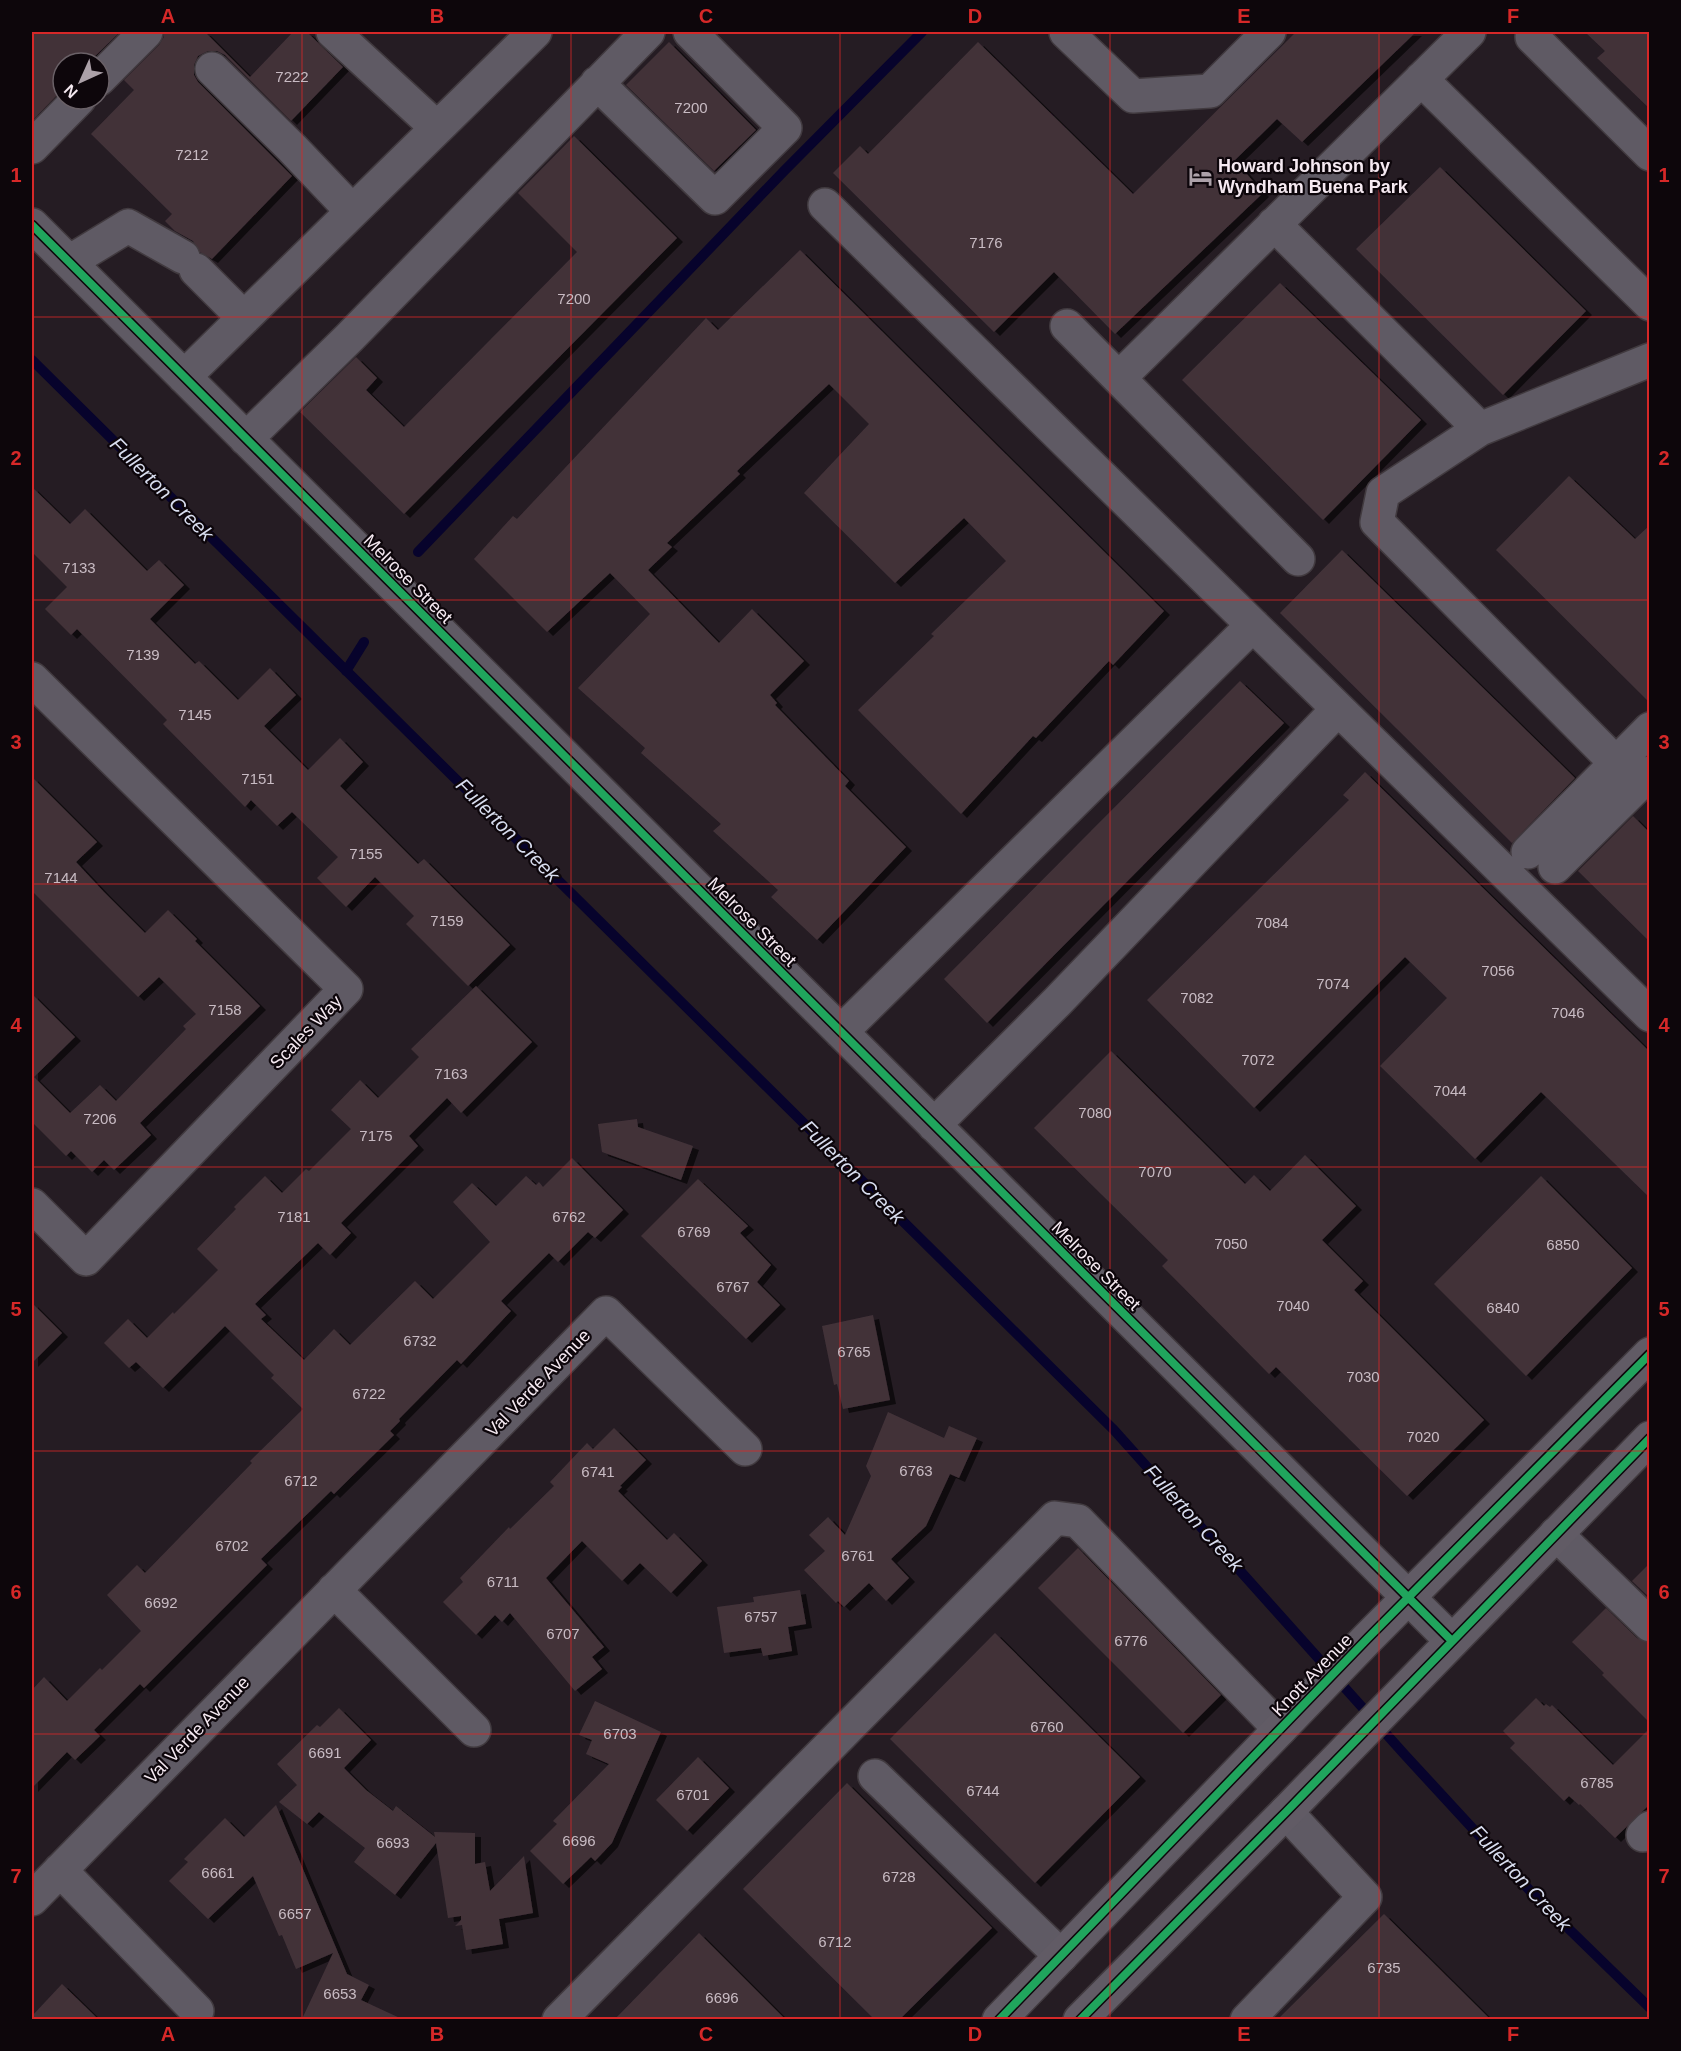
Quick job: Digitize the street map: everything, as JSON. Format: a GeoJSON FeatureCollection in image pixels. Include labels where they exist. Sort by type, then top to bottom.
{"type":"FeatureCollection","features":[{"type":"Feature","properties":{"kind":"main road","name":"Knott Avenue"},"geometry":{"type":"LineString","coordinates":[[999,2019],[1408,1597],[1650,1354]]}},
{"type":"Feature","properties":{"kind":"main road"},"geometry":{"type":"LineString","coordinates":[[1080,2019],[1342,1755],[1650,1438]]}},
{"type":"Feature","properties":{"kind":"street"},"geometry":{"type":"LineString","coordinates":[[111,67],[146,32]]}},
{"type":"Feature","properties":{"kind":"street"},"geometry":{"type":"LineString","coordinates":[[333,32],[437,128]]}},
{"type":"Feature","properties":{"kind":"street"},"geometry":{"type":"LineString","coordinates":[[184,377],[536,32]]}},
{"type":"Feature","properties":{"kind":"street"},"geometry":{"type":"LineString","coordinates":[[246,439],[349,338],[648,32]]}},
{"type":"Feature","properties":{"kind":"street"},"geometry":{"type":"LineString","coordinates":[[597,82],[715,198],[785,128],[690,32]]}},
{"type":"Feature","properties":{"kind":"street"},"geometry":{"type":"LineString","coordinates":[[1066,32],[1133,96],[1210,91],[1269,32]]}},
{"type":"Feature","properties":{"kind":"street"},"geometry":{"type":"LineString","coordinates":[[1119,378],[1469,32]]}},
{"type":"Feature","properties":{"kind":"street"},"geometry":{"type":"LineString","coordinates":[[1532,37],[1650,154]]}},
{"type":"Feature","properties":{"kind":"street"},"geometry":{"type":"LineString","coordinates":[[212,69],[292,148],[352,212]]}},
{"type":"Feature","properties":{"kind":"street"},"geometry":{"type":"LineString","coordinates":[[1422,79],[1650,304]]}},
{"type":"Feature","properties":{"kind":"street"},"geometry":{"type":"LineString","coordinates":[[32,147],[67,111]]}},
{"type":"Feature","properties":{"kind":"street"},"geometry":{"type":"LineString","coordinates":[[825,205],[1650,1014]]}},
{"type":"Feature","properties":{"kind":"street"},"geometry":{"type":"LineString","coordinates":[[1274,224],[1480,429]]}},
{"type":"Feature","properties":{"kind":"street","name":"Melrose Street"},"geometry":{"type":"LineString","coordinates":[[32,225],[1452,1641]]}},
{"type":"Feature","properties":{"kind":"street"},"geometry":{"type":"LineString","coordinates":[[69,262],[128,226],[190,264],[244,318]]}},
{"type":"Feature","properties":{"kind":"street"},"geometry":{"type":"LineString","coordinates":[[1067,326],[1298,559]]}},
{"type":"Feature","properties":{"kind":"street"},"geometry":{"type":"LineString","coordinates":[[1616,763],[1377,522],[1383,494],[1480,429],[1650,360]]}},
{"type":"Feature","properties":{"kind":"street"},"geometry":{"type":"LineString","coordinates":[[841,1032],[1253,625]]}},
{"type":"Feature","properties":{"kind":"street","name":"Scales Way"},"geometry":{"type":"LineString","coordinates":[[32,679],[346,989],[86,1259],[32,1205]]}},
{"type":"Feature","properties":{"kind":"street"},"geometry":{"type":"LineString","coordinates":[[934,1125],[1065,993],[1338,709]]}},
{"type":"Feature","properties":{"kind":"street"},"geometry":{"type":"LineString","coordinates":[[1650,729],[1616,763],[1541,860],[1650,773]]}},
{"type":"Feature","properties":{"kind":"street","name":"Val Verde Avenue"},"geometry":{"type":"LineString","coordinates":[[32,1899],[606,1313],[745,1449]]}},
{"type":"Feature","properties":{"kind":"street"},"geometry":{"type":"LineString","coordinates":[[559,2019],[1055,1518],[1078,1521],[1289,1720]]}},
{"type":"Feature","properties":{"kind":"street"},"geometry":{"type":"LineString","coordinates":[[1556,1534],[1650,1625]]}},
{"type":"Feature","properties":{"kind":"street"},"geometry":{"type":"LineString","coordinates":[[334,1590],[474,1730]]}},
{"type":"Feature","properties":{"kind":"street"},"geometry":{"type":"LineString","coordinates":[[875,1776],[1061,1956]]}},
{"type":"Feature","properties":{"kind":"street"},"geometry":{"type":"LineString","coordinates":[[1247,2019],[1365,1897],[1286,1812]]}},
{"type":"Feature","properties":{"kind":"street"},"geometry":{"type":"LineString","coordinates":[[60,1870],[197,2011]]}},
{"type":"Feature","properties":{"kind":"building"},"geometry":{"type":"Polygon","coordinates":[[[32,32],[120,32],[100,51],[51,51],[51,101],[32,121],[32,32]]]}},
{"type":"Feature","properties":{"kind":"building"},"geometry":{"type":"Polygon","coordinates":[[[164,32],[205,32],[250,77],[293,32],[307,32],[343,67],[291,121],[225,55],[217,51],[208,51],[198,56],[194,65],[194,75],[198,82],[292,176],[212,259],[200,252],[193,241],[175,231],[165,221],[172,214],[91,134],[134,90],[124,80],[159,45],[164,32]]]}},
{"type":"Feature","properties":{"kind":"building"},"geometry":{"type":"Polygon","coordinates":[[[1296,32],[1416,32],[1302,142],[1277,119],[1235,160],[1263,193],[1115,334],[1054,272],[994,332],[833,173],[860,146],[868,154],[978,42],[1133,194],[1296,32]]]}},
{"type":"Feature","properties":{"kind":"building"},"geometry":{"type":"Polygon","coordinates":[[[1585,32],[1650,32],[1650,109],[1597,58],[1605,51],[1585,32]]]}},
{"type":"Feature","properties":{"kind":"building"},"geometry":{"type":"Polygon","coordinates":[[[669,42],[756,130],[714,171],[626,85],[669,42]]]}},
{"type":"Feature","properties":{"kind":"building"},"geometry":{"type":"Polygon","coordinates":[[[574,136],[677,238],[404,514],[300,412],[356,357],[377,378],[366,390],[404,427],[577,252],[518,193],[574,136]]]}},
{"type":"Feature","properties":{"kind":"building"},"geometry":{"type":"Polygon","coordinates":[[[1440,167],[1586,311],[1503,395],[1356,249],[1440,167]]]}},
{"type":"Feature","properties":{"kind":"building"},"geometry":{"type":"Polygon","coordinates":[[[800,250],[1164,611],[1113,665],[1109,661],[1036,738],[1033,736],[961,814],[858,710],[1006,561],[964,518],[895,583],[804,493],[869,424],[829,384],[737,471],[740,474],[667,543],[672,547],[648,570],[719,643],[752,609],[804,661],[770,695],[777,703],[775,705],[849,781],[845,786],[906,847],[817,940],[771,897],[778,890],[713,831],[721,824],[641,753],[645,748],[578,688],[650,614],[610,573],[547,632],[474,559],[513,516],[517,519],[706,318],[718,330],[800,250]]]}},
{"type":"Feature","properties":{"kind":"building"},"geometry":{"type":"Polygon","coordinates":[[[1280,283],[1421,420],[1323,520],[1182,380],[1280,283]]]}},
{"type":"Feature","properties":{"kind":"building"},"geometry":{"type":"Polygon","coordinates":[[[1569,476],[1635,539],[1650,525],[1650,703],[1496,550],[1569,476]]]}},
{"type":"Feature","properties":{"kind":"building"},"geometry":{"type":"Polygon","coordinates":[[[32,487],[70,524],[85,509],[147,571],[159,560],[184,585],[150,619],[195,664],[199,661],[238,700],[270,668],[296,695],[264,726],[308,770],[340,738],[363,762],[340,786],[418,864],[424,859],[510,945],[468,986],[406,924],[414,916],[375,877],[346,907],[317,878],[338,857],[292,812],[277,826],[251,800],[245,807],[163,724],[167,720],[77,629],[71,635],[45,609],[67,587],[32,552],[32,487]]]}},
{"type":"Feature","properties":{"kind":"building"},"geometry":{"type":"Polygon","coordinates":[[[1342,550],[1575,778],[1512,843],[1280,613],[1342,550]]]}},
{"type":"Feature","properties":{"kind":"building"},"geometry":{"type":"Polygon","coordinates":[[[1240,681],[1284,723],[987,1023],[944,979],[1240,681]]]}},
{"type":"Feature","properties":{"kind":"building"},"geometry":{"type":"Polygon","coordinates":[[[1365,772],[1650,1052],[1650,1198],[1541,1092],[1475,1159],[1380,1066],[1447,998],[1405,957],[1254,1108],[1147,1000],[1349,800],[1343,795],[1365,772]]]}},
{"type":"Feature","properties":{"kind":"building"},"geometry":{"type":"Polygon","coordinates":[[[32,777],[97,842],[76,862],[104,892],[145,933],[168,910],[197,939],[195,941],[260,1006],[140,1123],[151,1135],[114,1170],[104,1160],[92,1172],[71,1151],[66,1156],[32,1122],[32,994],[75,1037],[34,1077],[70,1113],[100,1085],[116,1101],[186,1029],[183,1026],[196,1014],[159,977],[138,997],[32,891],[32,777]]]}},
{"type":"Feature","properties":{"kind":"building"},"geometry":{"type":"Polygon","coordinates":[[[1633,816],[1650,833],[1650,942],[1578,871],[1633,816]]]}},
{"type":"Feature","properties":{"kind":"building"},"geometry":{"type":"Polygon","coordinates":[[[476,986],[532,1042],[461,1113],[447,1098],[409,1136],[418,1146],[341,1223],[351,1233],[330,1255],[318,1243],[255,1304],[266,1315],[261,1319],[304,1360],[334,1329],[350,1345],[415,1281],[433,1299],[490,1242],[453,1202],[472,1183],[496,1206],[526,1176],[536,1185],[539,1182],[543,1187],[572,1158],[623,1210],[595,1238],[588,1232],[558,1262],[549,1253],[501,1301],[511,1311],[461,1364],[457,1360],[399,1419],[400,1421],[390,1431],[394,1435],[334,1494],[331,1491],[261,1559],[267,1565],[144,1688],[140,1684],[94,1730],[100,1736],[75,1760],[67,1752],[32,1788],[32,1690],[44,1677],[67,1701],[141,1631],[107,1595],[137,1565],[145,1573],[252,1463],[250,1461],[303,1409],[271,1378],[274,1375],[225,1326],[163,1388],[136,1362],[129,1368],[104,1343],[128,1319],[147,1338],[173,1312],[174,1314],[218,1270],[197,1249],[236,1209],[234,1207],[265,1176],[282,1193],[306,1169],[309,1171],[351,1129],[331,1110],[360,1080],[378,1098],[419,1057],[411,1049],[476,986]]]}},
{"type":"Feature","properties":{"kind":"building"},"geometry":{"type":"Polygon","coordinates":[[[1111,1051],[1245,1184],[1254,1175],[1270,1191],[1305,1155],[1356,1206],[1322,1240],[1363,1281],[1354,1290],[1484,1420],[1407,1496],[1276,1367],[1269,1374],[1162,1266],[1168,1260],[1034,1128],[1111,1051]]]}},
{"type":"Feature","properties":{"kind":"building"},"geometry":{"type":"Polygon","coordinates":[[[637,1119],[638,1127],[693,1146],[681,1180],[602,1152],[598,1124],[637,1119]]]}},
{"type":"Feature","properties":{"kind":"building"},"geometry":{"type":"Polygon","coordinates":[[[1541,1176],[1632,1268],[1526,1376],[1434,1284],[1541,1176]]]}},
{"type":"Feature","properties":{"kind":"building"},"geometry":{"type":"Polygon","coordinates":[[[698,1179],[748,1226],[740,1233],[771,1265],[757,1282],[780,1305],[746,1339],[641,1236],[698,1179]]]}},
{"type":"Feature","properties":{"kind":"building"},"geometry":{"type":"Polygon","coordinates":[[[32,1303],[62,1333],[32,1363],[32,1303]]]}},
{"type":"Feature","properties":{"kind":"building"},"geometry":{"type":"Polygon","coordinates":[[[873,1315],[890,1400],[843,1409],[837,1384],[834,1385],[822,1326],[873,1315]]]}},
{"type":"Feature","properties":{"kind":"building"},"geometry":{"type":"Polygon","coordinates":[[[888,1412],[944,1438],[949,1426],[977,1438],[959,1478],[950,1474],[926,1526],[891,1559],[909,1578],[886,1601],[869,1583],[844,1607],[838,1601],[836,1603],[804,1570],[825,1551],[809,1535],[828,1517],[845,1535],[871,1476],[866,1466],[888,1412]]]}},
{"type":"Feature","properties":{"kind":"building"},"geometry":{"type":"Polygon","coordinates":[[[614,1428],[646,1460],[620,1486],[622,1487],[618,1491],[667,1540],[674,1533],[702,1561],[671,1593],[640,1563],[622,1581],[582,1541],[546,1578],[604,1647],[592,1657],[602,1669],[575,1691],[510,1613],[502,1622],[495,1615],[476,1635],[443,1602],[463,1582],[460,1578],[509,1527],[510,1529],[554,1486],[550,1482],[587,1443],[593,1449],[614,1428]]]}},
{"type":"Feature","properties":{"kind":"building"},"geometry":{"type":"Polygon","coordinates":[[[1078,1548],[1221,1695],[1183,1733],[1038,1588],[1078,1548]]]}},
{"type":"Feature","properties":{"kind":"building"},"geometry":{"type":"Polygon","coordinates":[[[1650,1563],[1650,1598],[1632,1581],[1650,1563]]]}},
{"type":"Feature","properties":{"kind":"building"},"geometry":{"type":"Polygon","coordinates":[[[800,1590],[806,1624],[788,1627],[792,1651],[763,1656],[761,1648],[724,1653],[717,1607],[754,1602],[753,1597],[800,1590]]]}},
{"type":"Feature","properties":{"kind":"building"},"geometry":{"type":"Polygon","coordinates":[[[1606,1608],[1637,1638],[1650,1643],[1650,1723],[1572,1642],[1606,1608]]]}},
{"type":"Feature","properties":{"kind":"building"},"geometry":{"type":"Polygon","coordinates":[[[995,1633],[1140,1777],[1035,1883],[890,1739],[995,1633]]]}},
{"type":"Feature","properties":{"kind":"building"},"geometry":{"type":"Polygon","coordinates":[[[1536,1698],[1544,1706],[1552,1705],[1613,1765],[1650,1728],[1650,1804],[1615,1838],[1569,1796],[1564,1801],[1510,1748],[1515,1743],[1503,1731],[1536,1698]]]}},
{"type":"Feature","properties":{"kind":"building"},"geometry":{"type":"Polygon","coordinates":[[[595,1701],[661,1732],[612,1843],[595,1861],[591,1857],[563,1884],[530,1851],[557,1824],[553,1821],[609,1764],[586,1754],[592,1740],[579,1735],[595,1701]]]}},
{"type":"Feature","properties":{"kind":"building"},"geometry":{"type":"Polygon","coordinates":[[[339,1708],[371,1740],[344,1768],[366,1790],[393,1811],[396,1806],[435,1837],[434,1832],[475,1833],[475,1864],[485,1862],[490,1891],[524,1856],[533,1913],[499,1919],[503,1944],[466,1950],[462,1925],[455,1926],[461,1920],[461,1916],[448,1918],[436,1843],[395,1895],[354,1862],[365,1848],[319,1812],[307,1824],[279,1802],[297,1785],[277,1764],[317,1725],[320,1727],[339,1708]]]}},
{"type":"Feature","properties":{"kind":"building"},"geometry":{"type":"Polygon","coordinates":[[[698,1757],[729,1788],[687,1831],[656,1800],[698,1757]]]}},
{"type":"Feature","properties":{"kind":"building"},"geometry":{"type":"Polygon","coordinates":[[[847,1783],[992,1928],[900,2019],[874,2019],[743,1889],[847,1783]]]}},
{"type":"Feature","properties":{"kind":"building"},"geometry":{"type":"Polygon","coordinates":[[[276,1805],[347,1974],[369,1985],[361,2000],[402,2019],[302,2019],[333,1953],[296,1969],[253,1876],[208,1919],[169,1881],[188,1862],[184,1859],[225,1818],[244,1837],[276,1805]]]}},
{"type":"Feature","properties":{"kind":"building"},"geometry":{"type":"Polygon","coordinates":[[[1384,1914],[1490,2019],[1278,2019],[1384,1914]]]}},
{"type":"Feature","properties":{"kind":"building"},"geometry":{"type":"Polygon","coordinates":[[[699,1933],[785,2019],[615,2019],[699,1933]]]}},
{"type":"Feature","properties":{"kind":"building"},"geometry":{"type":"Polygon","coordinates":[[[62,1984],[98,2019],[32,2019],[32,2016],[62,1984]]]}},
{"type":"Feature","properties":{"kind":"waterway"},"geometry":{"type":"LineString","coordinates":[[418,552],[784,171],[922,32]]}},
{"type":"Feature","properties":{"kind":"waterway","name":"Fullerton Creek"},"geometry":{"type":"LineString","coordinates":[[32,360],[1114,1430],[1405,1755],[1533,1894],[1650,2008]]}},
{"type":"Feature","properties":{"kind":"waterway"},"geometry":{"type":"LineString","coordinates":[[346,671],[364,642]]}},
{"type":"Feature","properties":{"kind":"cycle path"},"geometry":{"type":"LineString","coordinates":[[32,225],[1452,1641]]}},
{"type":"Feature","properties":{"kind":"cycle path"},"geometry":{"type":"LineString","coordinates":[[999,2020],[1367,1639],[1650,1354]]}},
{"type":"Feature","properties":{"kind":"cycle path"},"geometry":{"type":"LineString","coordinates":[[1080,2020],[1650,1438]]}},
{"type":"Feature","properties":{"kind":"place","name":"Howard Johnson by Wyndham Buena Park"},"geometry":{"type":"Point","coordinates":[1200,176]}}]}
